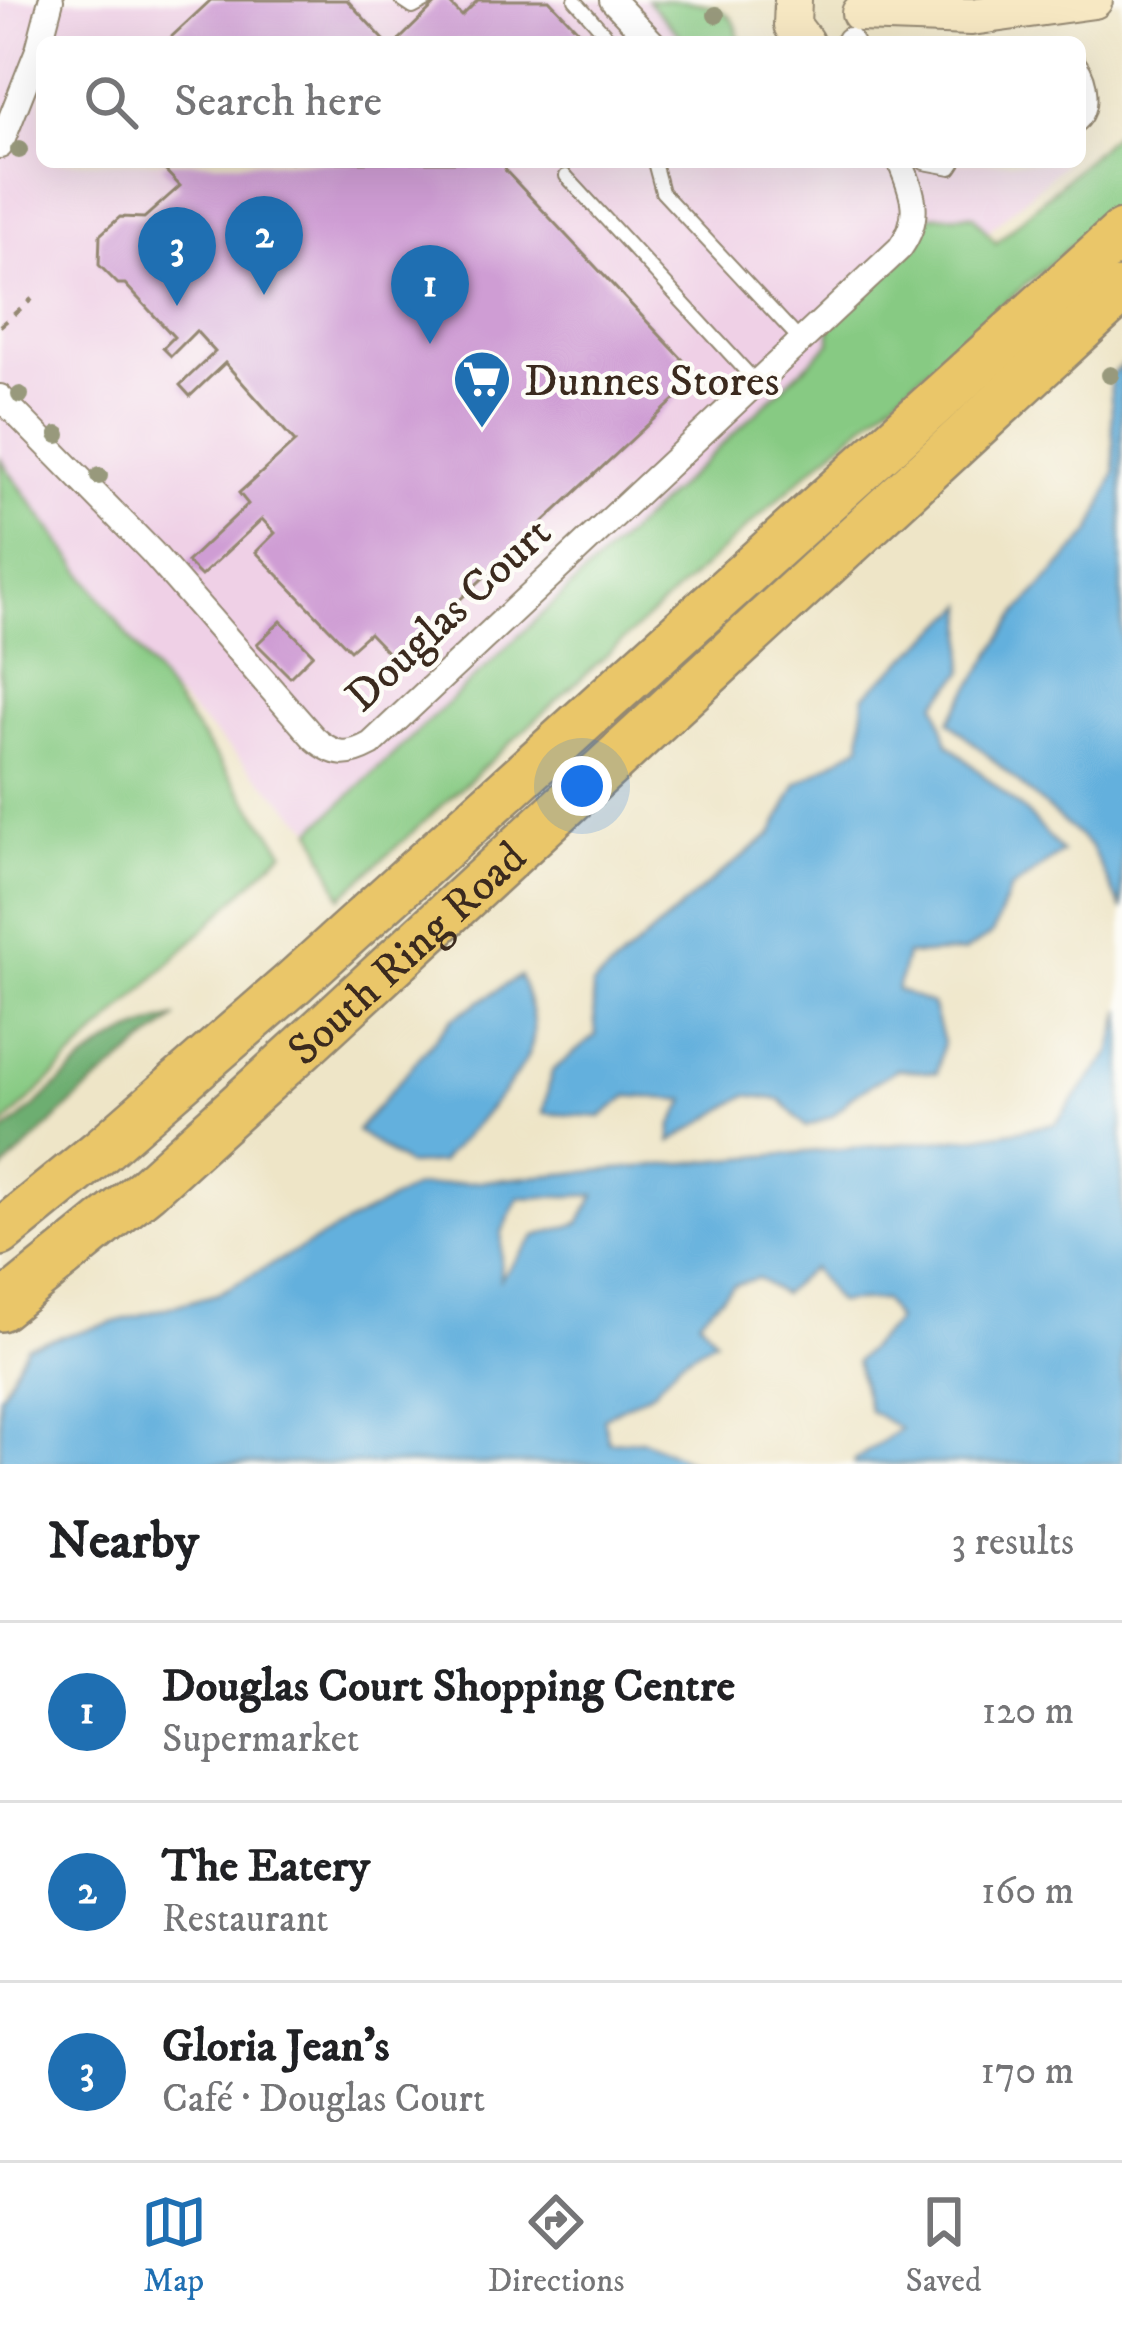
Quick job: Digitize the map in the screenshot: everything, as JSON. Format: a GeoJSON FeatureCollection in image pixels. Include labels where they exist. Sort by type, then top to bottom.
{"type":"FeatureCollection","features":[{"type":"Feature","properties":{"kind":"highway","name":"South Ring Road"},"geometry":{"type":"LineString","coordinates":[[0,1233],[275,999],[1122,233]]}},
{"type":"Feature","properties":{"kind":"highway","name":"South Ring Road"},"geometry":{"type":"LineString","coordinates":[[0,1308],[147,1189],[1122,291]]}},
{"type":"Feature","properties":{"kind":"main road"},"geometry":{"type":"LineString","coordinates":[[852,27],[1094,0]]}},
{"type":"Feature","properties":{"kind":"street"},"geometry":{"type":"LineString","coordinates":[[42,36],[51,0]]}},
{"type":"Feature","properties":{"kind":"street"},"geometry":{"type":"LineString","coordinates":[[612,0],[646,36]]}},
{"type":"Feature","properties":{"kind":"street"},"geometry":{"type":"LineString","coordinates":[[0,146],[36,55]]}},
{"type":"Feature","properties":{"kind":"street","name":"Douglas Court"},"geometry":{"type":"LineString","coordinates":[[0,397],[152,552],[314,738],[331,752],[348,754],[370,744],[900,248],[916,213],[903,168]]}},
{"type":"Feature","properties":{"kind":"street"},"geometry":{"type":"LineString","coordinates":[[0,419],[34,434]]}},
{"type":"Feature","properties":{"kind":"lane"},"geometry":{"type":"LineString","coordinates":[[403,2],[413,8],[428,0]]}},
{"type":"Feature","properties":{"kind":"lane"},"geometry":{"type":"LineString","coordinates":[[574,0],[607,36]]}},
{"type":"Feature","properties":{"kind":"lane"},"geometry":{"type":"LineString","coordinates":[[1086,71],[1091,106],[1086,118]]}},
{"type":"Feature","properties":{"kind":"lane"},"geometry":{"type":"LineString","coordinates":[[656,168],[662,192],[800,340]]}},
{"type":"Feature","properties":{"kind":"lane"},"geometry":{"type":"LineString","coordinates":[[566,176],[756,382]]}},
{"type":"Feature","properties":{"kind":"path"},"geometry":{"type":"LineString","coordinates":[[0,326],[32,298]]}},
{"type":"Feature","properties":{"kind":"shaded area"},"geometry":{"type":"Polygon","coordinates":[[[0,0],[664,0],[700,36],[36,36],[36,168],[1059,168],[313,830],[0,526],[0,0]]]}},
{"type":"Feature","properties":{"kind":"green space"},"geometry":{"type":"Polygon","coordinates":[[[647,0],[719,9],[736,25],[738,36],[680,36],[647,0]]]}},
{"type":"Feature","properties":{"kind":"green space"},"geometry":{"type":"Polygon","coordinates":[[[1122,127],[1122,202],[808,472],[341,897],[313,830],[830,343],[830,324],[919,241],[929,216],[973,215],[996,243],[1077,168],[1086,168],[1086,160],[1122,127]]]}},
{"type":"Feature","properties":{"kind":"green space"},"geometry":{"type":"Polygon","coordinates":[[[0,459],[284,851],[0,1129],[0,459]]]}},
{"type":"Feature","properties":{"kind":"green space"},"geometry":{"type":"Polygon","coordinates":[[[177,1017],[80,1096],[0,1173],[0,1135],[99,1051],[146,1026],[177,1017]]]}},
{"type":"Feature","properties":{"kind":"water"},"geometry":{"type":"Polygon","coordinates":[[[1122,365],[1122,910],[1091,847],[949,721],[1017,614],[1091,532],[1115,472],[1110,376],[1122,365]]]}},
{"type":"Feature","properties":{"kind":"water"},"geometry":{"type":"Polygon","coordinates":[[[966,605],[964,672],[936,703],[948,744],[1032,818],[1062,852],[1010,890],[992,934],[964,952],[906,955],[897,990],[932,1004],[943,1042],[937,1073],[897,1069],[852,1096],[834,1115],[806,1127],[781,1100],[747,1095],[671,1142],[672,1126],[686,1100],[628,1096],[601,1117],[543,1113],[552,1071],[596,1035],[592,986],[772,834],[797,784],[861,745],[864,696],[966,605]]]}},
{"type":"Feature","properties":{"kind":"water"},"geometry":{"type":"Polygon","coordinates":[[[520,976],[533,1022],[530,1050],[502,1093],[440,1163],[407,1165],[357,1131],[452,1019],[520,976]]]}},
{"type":"Feature","properties":{"kind":"water"},"geometry":{"type":"Polygon","coordinates":[[[1122,1009],[1122,1464],[854,1464],[900,1429],[869,1410],[856,1361],[897,1320],[883,1300],[837,1302],[812,1268],[782,1294],[758,1278],[733,1285],[699,1319],[715,1339],[679,1361],[654,1390],[603,1418],[609,1442],[643,1440],[695,1464],[0,1464],[0,1396],[27,1346],[217,1294],[415,1187],[978,1137],[1055,1124],[1111,1053],[1122,1009]],[[595,1195],[519,1198],[502,1232],[500,1279],[536,1236],[579,1223],[595,1195]]]}},
{"type":"Feature","properties":{"kind":"building"},"geometry":{"type":"Polygon","coordinates":[[[211,0],[347,0],[380,36],[172,36],[211,0]]]}},
{"type":"Feature","properties":{"kind":"building"},"geometry":{"type":"Polygon","coordinates":[[[440,0],[462,16],[478,0],[549,0],[583,36],[403,36],[440,0]]]}},
{"type":"Feature","properties":{"kind":"building"},"geometry":{"type":"Polygon","coordinates":[[[163,168],[505,168],[699,377],[395,660],[369,633],[350,650],[256,552],[275,533],[262,519],[201,576],[187,562],[248,504],[239,493],[295,442],[225,363],[190,396],[180,385],[215,352],[196,331],[171,356],[163,348],[174,337],[125,284],[118,284],[99,265],[100,235],[120,217],[144,218],[180,186],[163,168]]]}},
{"type":"Feature","properties":{"kind":"building"},"geometry":{"type":"Polygon","coordinates":[[[281,621],[313,654],[290,677],[257,644],[281,621]]]}},
{"type":"Feature","properties":{"kind":"place","name":"The Eatery"},"geometry":{"type":"Point","coordinates":[264,295]}},
{"type":"Feature","properties":{"kind":"place","name":"Gloria Jean's"},"geometry":{"type":"Point","coordinates":[177,306]}},
{"type":"Feature","properties":{"kind":"place","name":"Douglas Court Shopping Centre"},"geometry":{"type":"Point","coordinates":[430,344]}},
{"type":"Feature","properties":{"kind":"place","name":"Dunnes Stores"},"geometry":{"type":"Point","coordinates":[482,430]}}]}
